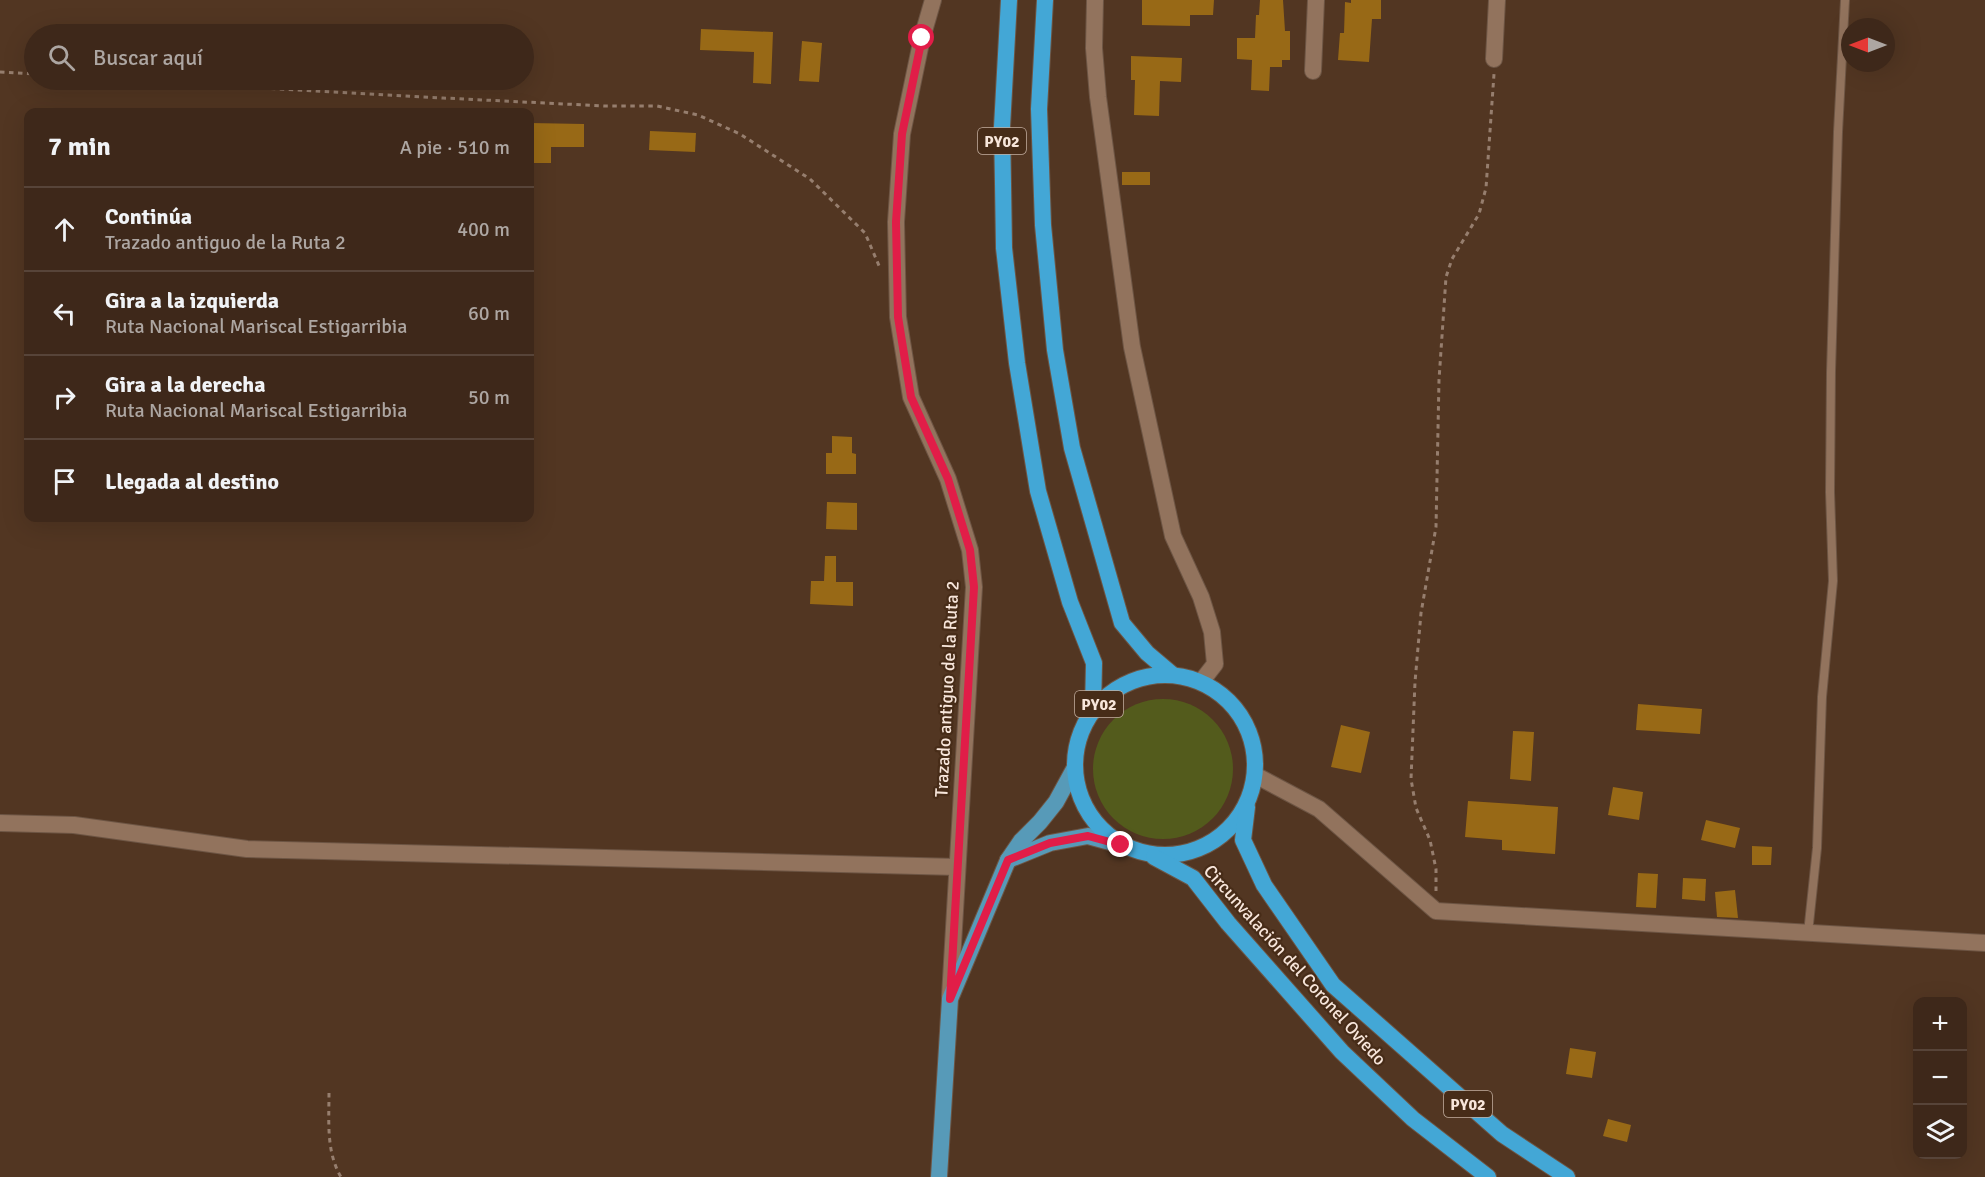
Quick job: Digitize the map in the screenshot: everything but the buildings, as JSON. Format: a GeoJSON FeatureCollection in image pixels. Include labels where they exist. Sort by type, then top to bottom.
{"type":"FeatureCollection","features":[{"type":"Feature","properties":{"kind":"highway","name":"PY02"},"geometry":{"type":"LineString","coordinates":[[1009,0],[1002,128],[1005,248],[1017,363],[1038,491],[1070,602],[1094,663],[1093,710]]}},
{"type":"Feature","properties":{"kind":"highway","name":"PY02"},"geometry":{"type":"LineString","coordinates":[[1045,0],[1039,109],[1043,225],[1055,350],[1072,448],[1122,623],[1147,653],[1173,675]]}},
{"type":"Feature","properties":{"kind":"highway","name":"PY02"},"geometry":{"type":"LineString","coordinates":[[1173,675],[1201,682],[1225,697],[1244,720],[1254,747],[1255,775],[1248,803],[1231,828],[1208,846],[1180,855],[1151,855],[1121,845],[1097,826],[1081,799],[1074,768],[1079,738],[1093,710],[1115,689],[1143,677],[1173,675]]}},
{"type":"Feature","properties":{"kind":"highway","name":"Circunvalación del Coronel Oviedo"},"geometry":{"type":"LineString","coordinates":[[1248,803],[1243,840],[1264,885],[1333,985],[1502,1134],[1567,1177]]}},
{"type":"Feature","properties":{"kind":"highway","name":"Circunvalación del Coronel Oviedo"},"geometry":{"type":"LineString","coordinates":[[1151,855],[1193,878],[1228,923],[1342,1052],[1413,1119],[1488,1177]]}},
{"type":"Feature","properties":{"kind":"main road","name":"PY02"},"geometry":{"type":"LineString","coordinates":[[939,1177],[950,999],[1008,860],[1021,840],[1056,802],[1074,768]]}},
{"type":"Feature","properties":{"kind":"main road","name":"PY02"},"geometry":{"type":"LineString","coordinates":[[1008,860],[1050,843],[1088,836],[1121,845]]}},
{"type":"Feature","properties":{"kind":"street","name":"Trazado antiguo de la Ruta 2"},"geometry":{"type":"LineString","coordinates":[[933,0],[922,38],[902,134],[896,222],[898,317],[911,397],[948,479],[970,550],[974,587],[950,999]]}},
{"type":"Feature","properties":{"kind":"street"},"geometry":{"type":"LineString","coordinates":[[1095,0],[1094,48],[1098,97],[1132,347],[1173,536],[1201,597],[1212,632],[1215,664],[1201,682]]}},
{"type":"Feature","properties":{"kind":"street"},"geometry":{"type":"LineString","coordinates":[[1313,71],[1316,0]]}},
{"type":"Feature","properties":{"kind":"street"},"geometry":{"type":"LineString","coordinates":[[1494,59],[1497,0]]}},
{"type":"Feature","properties":{"kind":"street"},"geometry":{"type":"LineString","coordinates":[[1255,775],[1319,809],[1436,911],[1985,943]]}},
{"type":"Feature","properties":{"kind":"street"},"geometry":{"type":"LineString","coordinates":[[0,823],[74,825],[247,849],[957,867]]}},
{"type":"Feature","properties":{"kind":"lane"},"geometry":{"type":"LineString","coordinates":[[1808,933],[1817,848],[1822,697],[1833,581],[1830,492],[1831,372],[1845,0]]}},
{"type":"Feature","properties":{"kind":"path"},"geometry":{"type":"LineString","coordinates":[[1436,911],[1437,869],[1430,840],[1416,808],[1411,779],[1414,682],[1421,613],[1436,527],[1439,380],[1446,277],[1452,259],[1479,214],[1486,188],[1494,59]]}},
{"type":"Feature","properties":{"kind":"path"},"geometry":{"type":"LineString","coordinates":[[0,72],[24,73]]}},
{"type":"Feature","properties":{"kind":"path"},"geometry":{"type":"LineString","coordinates":[[299,90],[605,106],[657,106],[698,115],[740,134],[810,178],[865,233],[880,269]]}},
{"type":"Feature","properties":{"kind":"path"},"geometry":{"type":"LineString","coordinates":[[329,1093],[330,1146],[341,1177]]}},
{"type":"Feature","properties":{"kind":"green space"},"geometry":{"type":"Polygon","coordinates":[[[1163,699],[1190,704],[1212,720],[1228,742],[1233,769],[1228,796],[1212,818],[1190,834],[1163,839],[1136,834],[1114,818],[1098,796],[1093,769],[1098,742],[1114,720],[1136,704],[1163,699]]]}},
{"type":"Feature","properties":{"kind":"route"},"geometry":{"type":"LineString","coordinates":[[922,38],[902,134],[896,222],[898,317],[911,397],[948,479],[970,550],[974,587],[950,999],[1008,860],[1050,843],[1088,836],[1121,845]]}}]}
